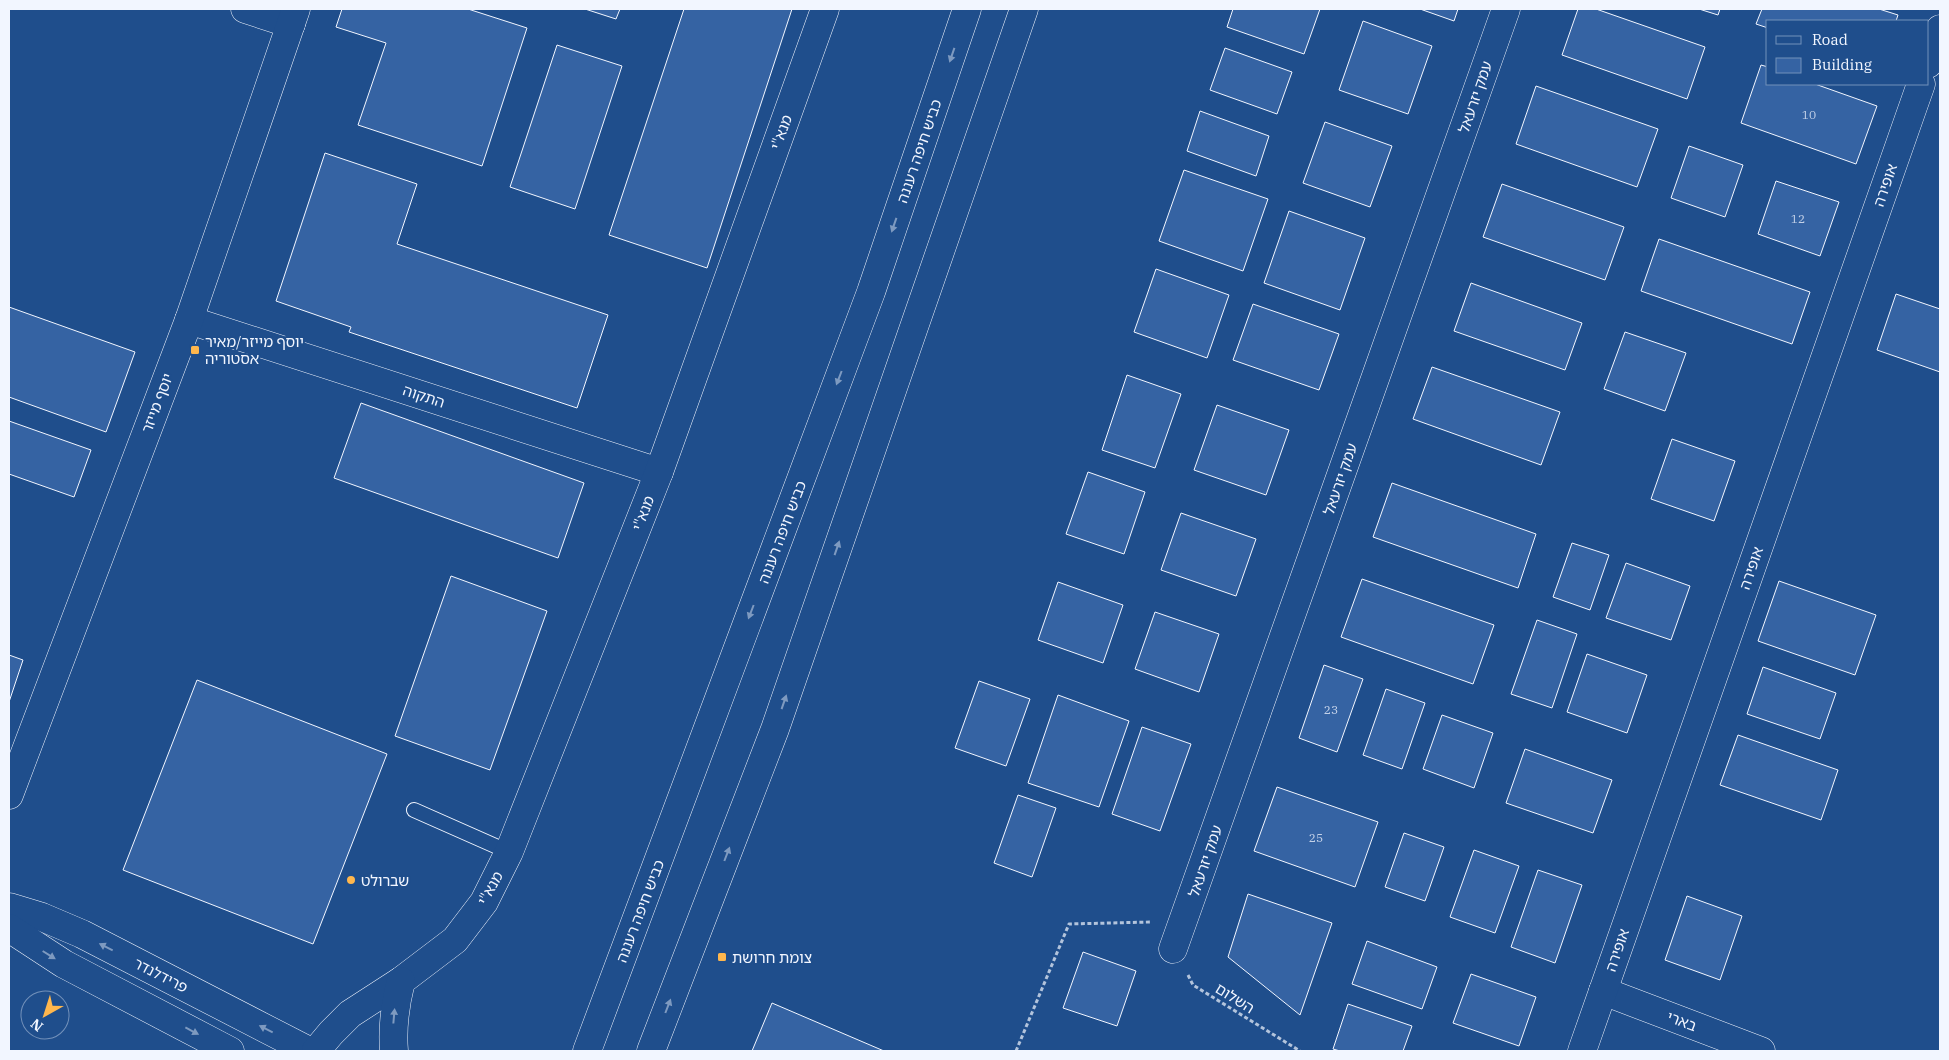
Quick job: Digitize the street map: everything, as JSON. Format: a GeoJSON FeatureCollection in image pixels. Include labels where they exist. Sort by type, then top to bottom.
{"type":"FeatureCollection","features":[{"type":"Feature","properties":{"kind":"main road"},"geometry":{"type":"LineString","coordinates":[[245,9],[293,16]]}},
{"type":"Feature","properties":{"kind":"main road","name":"מנא\"י"},"geometry":{"type":"LineString","coordinates":[[316,1051],[350,1014],[401,981],[455,940],[484,902],[509,852],[659,472],[825,9]]}},
{"type":"Feature","properties":{"kind":"main road","name":"כביש חיפה רעננה"},"geometry":{"type":"LineString","coordinates":[[586,1045],[871,292],[967,9]]}},
{"type":"Feature","properties":{"kind":"main road"},"geometry":{"type":"LineString","coordinates":[[651,1051],[775,729],[1024,9]]}},
{"type":"Feature","properties":{"kind":"main road","name":"עמק יזרעאל"},"geometry":{"type":"LineString","coordinates":[[1173,949],[1506,9]]}},
{"type":"Feature","properties":{"kind":"main road","name":"יוסף מייזר"},"geometry":{"type":"LineString","coordinates":[[9,794],[189,320],[293,16]]}},
{"type":"Feature","properties":{"kind":"main road"},"geometry":{"type":"LineString","coordinates":[[1929,61],[1940,29]]}},
{"type":"Feature","properties":{"kind":"main road","name":"אופירה"},"geometry":{"type":"LineString","coordinates":[[1582,1051],[1921,85]]}},
{"type":"Feature","properties":{"kind":"main road","name":"התקוה"},"geometry":{"type":"LineString","coordinates":[[189,320],[659,472]]}},
{"type":"Feature","properties":{"kind":"main road","name":"פרידלנדר"},"geometry":{"type":"LineString","coordinates":[[9,908],[42,917],[82,934],[309,1051]]}},
{"type":"Feature","properties":{"kind":"main road"},"geometry":{"type":"LineString","coordinates":[[9,928],[64,964],[230,1051]]}},
{"type":"Feature","properties":{"kind":"main road"},"geometry":{"type":"LineString","coordinates":[[394,1051],[395,1007],[401,981]]}},
{"type":"Feature","properties":{"kind":"main road","name":"בארי"},"geometry":{"type":"LineString","coordinates":[[1603,991],[1761,1051]]}},
{"type":"Feature","properties":{"kind":"lane"},"geometry":{"type":"LineString","coordinates":[[414,810],[509,852]]}},
{"type":"Feature","properties":{"kind":"path"},"geometry":{"type":"LineString","coordinates":[[1016,1051],[1069,924],[1184,921]]}},
{"type":"Feature","properties":{"kind":"path","name":"השלום"},"geometry":{"type":"LineString","coordinates":[[1173,949],[1193,985],[1300,1051]]}},
{"type":"Feature","properties":{"kind":"building"},"geometry":{"type":"Polygon","coordinates":[[[342,9],[468,9],[527,28],[482,166],[358,125],[386,43],[336,27],[342,9]]]}},
{"type":"Feature","properties":{"kind":"building"},"geometry":{"type":"Polygon","coordinates":[[[585,9],[620,9],[616,19],[585,9]]]}},
{"type":"Feature","properties":{"kind":"building"},"geometry":{"type":"Polygon","coordinates":[[[684,9],[792,9],[707,268],[609,235],[684,9]]]}},
{"type":"Feature","properties":{"kind":"building"},"geometry":{"type":"Polygon","coordinates":[[[1233,9],[1320,9],[1304,54],[1227,27],[1233,9]]]}},
{"type":"Feature","properties":{"kind":"building"},"geometry":{"type":"Polygon","coordinates":[[[1420,9],[1458,9],[1454,21],[1420,9]]]}},
{"type":"Feature","properties":{"kind":"building"},"geometry":{"type":"Polygon","coordinates":[[[1578,9],[1596,9],[1705,47],[1687,99],[1562,55],[1578,9]]]}},
{"type":"Feature","properties":{"kind":"building"},"geometry":{"type":"Polygon","coordinates":[[[1699,9],[1720,9],[1718,15],[1699,9]]]}},
{"type":"Feature","properties":{"kind":"building"},"geometry":{"type":"Polygon","coordinates":[[[1762,9],[1879,9],[1898,15],[1896,20],[1766,20],[1766,27],[1756,24],[1762,9]]]}},
{"type":"Feature","properties":{"kind":"building"},"geometry":{"type":"Polygon","coordinates":[[[1363,21],[1432,46],[1408,114],[1339,90],[1363,21]]]}},
{"type":"Feature","properties":{"kind":"building"},"geometry":{"type":"Polygon","coordinates":[[[557,45],[622,66],[575,209],[510,187],[557,45]]]}},
{"type":"Feature","properties":{"kind":"building"},"geometry":{"type":"Polygon","coordinates":[[[1225,48],[1292,72],[1277,114],[1210,90],[1225,48]]]}},
{"type":"Feature","properties":{"kind":"building"},"geometry":{"type":"Polygon","coordinates":[[[1761,65],[1766,66],[1766,85],[1818,85],[1877,106],[1856,164],[1741,123],[1761,65]]]}},
{"type":"Feature","properties":{"kind":"building"},"geometry":{"type":"Polygon","coordinates":[[[1536,86],[1658,129],[1637,187],[1516,144],[1536,86]]]}},
{"type":"Feature","properties":{"kind":"building"},"geometry":{"type":"Polygon","coordinates":[[[1200,111],[1269,136],[1256,176],[1187,151],[1200,111]]]}},
{"type":"Feature","properties":{"kind":"building"},"geometry":{"type":"Polygon","coordinates":[[[1325,122],[1392,146],[1370,207],[1303,183],[1325,122]]]}},
{"type":"Feature","properties":{"kind":"building"},"geometry":{"type":"Polygon","coordinates":[[[1689,146],[1743,165],[1725,217],[1671,198],[1689,146]]]}},
{"type":"Feature","properties":{"kind":"building"},"geometry":{"type":"Polygon","coordinates":[[[325,153],[417,184],[397,244],[608,315],[577,408],[349,332],[351,327],[276,301],[325,153]]]}},
{"type":"Feature","properties":{"kind":"building"},"geometry":{"type":"Polygon","coordinates":[[[1184,170],[1268,199],[1243,271],[1159,241],[1184,170]]]}},
{"type":"Feature","properties":{"kind":"building"},"geometry":{"type":"Polygon","coordinates":[[[1776,181],[1839,202],[1820,256],[1758,234],[1776,181]]]}},
{"type":"Feature","properties":{"kind":"building"},"geometry":{"type":"Polygon","coordinates":[[[1502,184],[1624,227],[1605,280],[1483,237],[1502,184]]]}},
{"type":"Feature","properties":{"kind":"building"},"geometry":{"type":"Polygon","coordinates":[[[1289,211],[1365,238],[1340,310],[1264,283],[1289,211]]]}},
{"type":"Feature","properties":{"kind":"building"},"geometry":{"type":"Polygon","coordinates":[[[1659,239],[1810,292],[1792,344],[1641,291],[1659,239]]]}},
{"type":"Feature","properties":{"kind":"building"},"geometry":{"type":"Polygon","coordinates":[[[1156,269],[1229,295],[1207,358],[1134,332],[1156,269]]]}},
{"type":"Feature","properties":{"kind":"building"},"geometry":{"type":"Polygon","coordinates":[[[1471,283],[1582,323],[1565,370],[1454,331],[1471,283]]]}},
{"type":"Feature","properties":{"kind":"building"},"geometry":{"type":"Polygon","coordinates":[[[1896,294],[1940,309],[1940,372],[1877,350],[1896,294]]]}},
{"type":"Feature","properties":{"kind":"building"},"geometry":{"type":"Polygon","coordinates":[[[1253,304],[1339,334],[1319,390],[1233,360],[1253,304]]]}},
{"type":"Feature","properties":{"kind":"building"},"geometry":{"type":"Polygon","coordinates":[[[9,307],[135,352],[106,432],[9,397],[9,307]]]}},
{"type":"Feature","properties":{"kind":"building"},"geometry":{"type":"Polygon","coordinates":[[[1625,332],[1686,353],[1665,411],[1604,389],[1625,332]]]}},
{"type":"Feature","properties":{"kind":"building"},"geometry":{"type":"Polygon","coordinates":[[[1432,367],[1560,412],[1541,465],[1413,419],[1432,367]]]}},
{"type":"Feature","properties":{"kind":"building"},"geometry":{"type":"Polygon","coordinates":[[[1127,375],[1181,394],[1155,468],[1102,450],[1127,375]]]}},
{"type":"Feature","properties":{"kind":"building"},"geometry":{"type":"Polygon","coordinates":[[[361,403],[584,483],[558,558],[334,478],[361,403]]]}},
{"type":"Feature","properties":{"kind":"building"},"geometry":{"type":"Polygon","coordinates":[[[1217,405],[1289,430],[1266,495],[1194,470],[1217,405]]]}},
{"type":"Feature","properties":{"kind":"building"},"geometry":{"type":"Polygon","coordinates":[[[9,421],[91,450],[74,497],[9,474],[9,421]]]}},
{"type":"Feature","properties":{"kind":"building"},"geometry":{"type":"Polygon","coordinates":[[[1672,439],[1735,461],[1714,521],[1651,499],[1672,439]]]}},
{"type":"Feature","properties":{"kind":"building"},"geometry":{"type":"Polygon","coordinates":[[[1088,472],[1145,492],[1124,554],[1066,534],[1088,472]]]}},
{"type":"Feature","properties":{"kind":"building"},"geometry":{"type":"Polygon","coordinates":[[[1392,483],[1536,534],[1518,588],[1373,537],[1392,483]]]}},
{"type":"Feature","properties":{"kind":"building"},"geometry":{"type":"Polygon","coordinates":[[[1181,513],[1256,539],[1236,596],[1161,570],[1181,513]]]}},
{"type":"Feature","properties":{"kind":"building"},"geometry":{"type":"Polygon","coordinates":[[[1572,543],[1609,555],[1590,610],[1553,597],[1572,543]]]}},
{"type":"Feature","properties":{"kind":"building"},"geometry":{"type":"Polygon","coordinates":[[[1626,563],[1690,586],[1671,640],[1606,618],[1626,563]]]}},
{"type":"Feature","properties":{"kind":"building"},"geometry":{"type":"Polygon","coordinates":[[[451,576],[547,611],[490,770],[395,736],[451,576]]]}},
{"type":"Feature","properties":{"kind":"building"},"geometry":{"type":"Polygon","coordinates":[[[1362,579],[1494,625],[1473,684],[1341,637],[1362,579]]]}},
{"type":"Feature","properties":{"kind":"building"},"geometry":{"type":"Polygon","coordinates":[[[1779,581],[1876,615],[1855,675],[1758,641],[1779,581]]]}},
{"type":"Feature","properties":{"kind":"building"},"geometry":{"type":"Polygon","coordinates":[[[1058,582],[1123,605],[1103,663],[1038,640],[1058,582]]]}},
{"type":"Feature","properties":{"kind":"building"},"geometry":{"type":"Polygon","coordinates":[[[1155,612],[1219,634],[1199,692],[1135,669],[1155,612]]]}},
{"type":"Feature","properties":{"kind":"building"},"geometry":{"type":"Polygon","coordinates":[[[1537,620],[1577,634],[1552,708],[1511,694],[1537,620]]]}},
{"type":"Feature","properties":{"kind":"building"},"geometry":{"type":"Polygon","coordinates":[[[1587,654],[1647,675],[1627,733],[1567,712],[1587,654]]]}},
{"type":"Feature","properties":{"kind":"building"},"geometry":{"type":"Polygon","coordinates":[[[9,655],[23,660],[9,702],[9,655]]]}},
{"type":"Feature","properties":{"kind":"building"},"geometry":{"type":"Polygon","coordinates":[[[1324,665],[1363,679],[1337,752],[1299,738],[1324,665]]]}},
{"type":"Feature","properties":{"kind":"building"},"geometry":{"type":"Polygon","coordinates":[[[1763,667],[1836,693],[1820,739],[1747,714],[1763,667]]]}},
{"type":"Feature","properties":{"kind":"building"},"geometry":{"type":"Polygon","coordinates":[[[197,680],[387,754],[313,944],[123,870],[197,680]]]}},
{"type":"Feature","properties":{"kind":"building"},"geometry":{"type":"Polygon","coordinates":[[[979,681],[1030,699],[1006,766],[955,748],[979,681]]]}},
{"type":"Feature","properties":{"kind":"building"},"geometry":{"type":"Polygon","coordinates":[[[1386,689],[1425,703],[1402,769],[1363,755],[1386,689]]]}},
{"type":"Feature","properties":{"kind":"building"},"geometry":{"type":"Polygon","coordinates":[[[1058,695],[1129,721],[1099,807],[1028,783],[1058,695]]]}},
{"type":"Feature","properties":{"kind":"building"},"geometry":{"type":"Polygon","coordinates":[[[1442,715],[1493,733],[1474,788],[1423,769],[1442,715]]]}},
{"type":"Feature","properties":{"kind":"building"},"geometry":{"type":"Polygon","coordinates":[[[1142,727],[1191,744],[1160,831],[1112,814],[1142,727]]]}},
{"type":"Feature","properties":{"kind":"building"},"geometry":{"type":"Polygon","coordinates":[[[1738,735],[1838,770],[1821,820],[1720,785],[1738,735]]]}},
{"type":"Feature","properties":{"kind":"building"},"geometry":{"type":"Polygon","coordinates":[[[1525,749],[1612,780],[1593,833],[1506,803],[1525,749]]]}},
{"type":"Feature","properties":{"kind":"building"},"geometry":{"type":"Polygon","coordinates":[[[1277,787],[1378,822],[1355,887],[1254,851],[1277,787]]]}},
{"type":"Feature","properties":{"kind":"building"},"geometry":{"type":"Polygon","coordinates":[[[1018,795],[1056,808],[1032,877],[994,863],[1018,795]]]}},
{"type":"Feature","properties":{"kind":"building"},"geometry":{"type":"Polygon","coordinates":[[[1404,833],[1444,847],[1425,901],[1385,887],[1404,833]]]}},
{"type":"Feature","properties":{"kind":"building"},"geometry":{"type":"Polygon","coordinates":[[[1474,850],[1519,866],[1495,933],[1450,917],[1474,850]]]}},
{"type":"Feature","properties":{"kind":"building"},"geometry":{"type":"Polygon","coordinates":[[[1538,870],[1582,885],[1555,963],[1511,947],[1538,870]]]}},
{"type":"Feature","properties":{"kind":"building"},"geometry":{"type":"Polygon","coordinates":[[[1248,894],[1332,923],[1300,1015],[1228,957],[1248,894]]]}},
{"type":"Feature","properties":{"kind":"building"},"geometry":{"type":"Polygon","coordinates":[[[1687,896],[1742,916],[1720,980],[1665,960],[1687,896]]]}},
{"type":"Feature","properties":{"kind":"building"},"geometry":{"type":"Polygon","coordinates":[[[1367,941],[1437,967],[1422,1009],[1352,984],[1367,941]]]}},
{"type":"Feature","properties":{"kind":"building"},"geometry":{"type":"Polygon","coordinates":[[[1083,952],[1136,971],[1117,1026],[1063,1008],[1083,952]]]}},
{"type":"Feature","properties":{"kind":"building"},"geometry":{"type":"Polygon","coordinates":[[[1471,974],[1536,997],[1519,1046],[1453,1023],[1471,974]]]}},
{"type":"Feature","properties":{"kind":"building"},"geometry":{"type":"Polygon","coordinates":[[[772,1003],[884,1051],[752,1051],[772,1003]]]}},
{"type":"Feature","properties":{"kind":"building"},"geometry":{"type":"Polygon","coordinates":[[[1348,1004],[1412,1026],[1403,1051],[1340,1051],[1333,1049],[1348,1004]]]}},
{"type":"Feature","properties":{"kind":"place","name":"יוסף מייזר/מאיר אסטוריה"},"geometry":{"type":"Point","coordinates":[195,350]}},
{"type":"Feature","properties":{"kind":"place","name":"שברולט"},"geometry":{"type":"Point","coordinates":[351,880]}},
{"type":"Feature","properties":{"kind":"place","name":"צומת חרושת"},"geometry":{"type":"Point","coordinates":[722,957]}}]}
